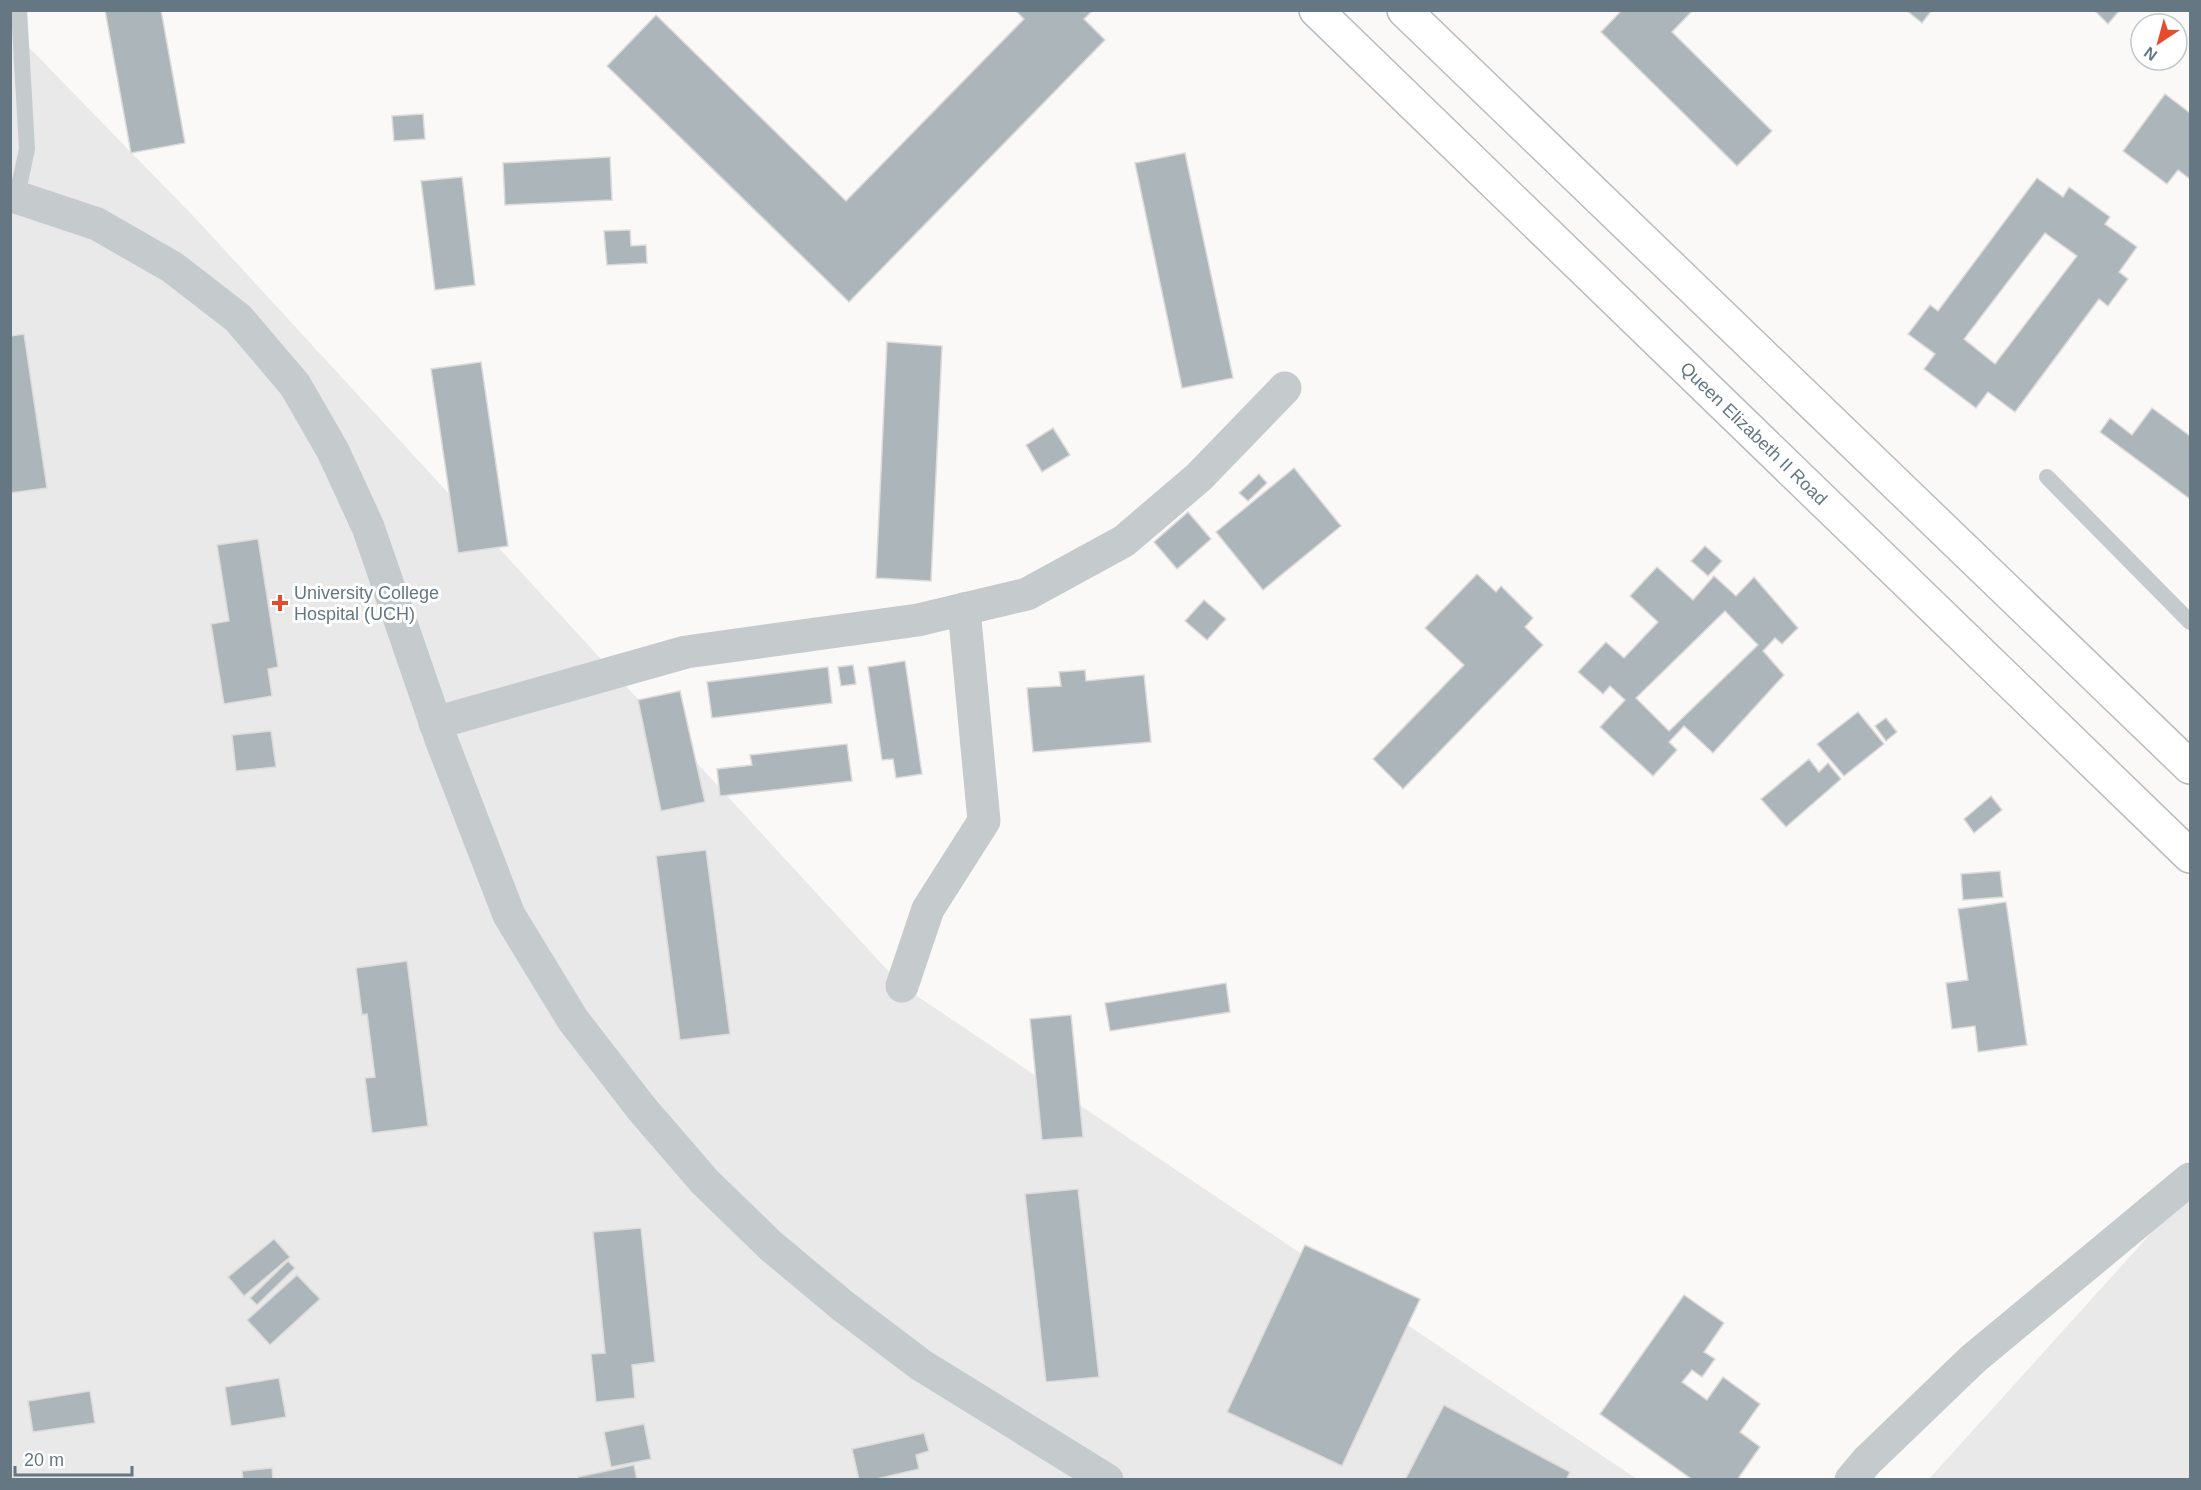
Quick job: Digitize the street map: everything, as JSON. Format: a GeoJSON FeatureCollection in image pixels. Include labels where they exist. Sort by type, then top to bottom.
{"type":"FeatureCollection","features":[{"type":"Feature","properties":{"kind":"highway","name":"Queen Elizabeth II Road"},"geometry":{"type":"LineString","coordinates":[[1316,10],[2186,843]]}},
{"type":"Feature","properties":{"kind":"highway"},"geometry":{"type":"LineString","coordinates":[[1404,10],[2190,767]]}},
{"type":"Feature","properties":{"kind":"street"},"geometry":{"type":"LineString","coordinates":[[14,196],[97,224],[172,267],[238,318],[295,385],[333,451],[368,526],[435,723],[509,915],[573,1020],[642,1109],[705,1182],[780,1254],[843,1306],[921,1365],[1107,1479]]}},
{"type":"Feature","properties":{"kind":"street"},"geometry":{"type":"LineString","coordinates":[[435,723],[686,652],[918,620],[1027,594],[1124,541],[1199,477],[1285,388]]}},
{"type":"Feature","properties":{"kind":"street"},"geometry":{"type":"LineString","coordinates":[[902,986],[928,909],[984,821],[963,609]]}},
{"type":"Feature","properties":{"kind":"street"},"geometry":{"type":"LineString","coordinates":[[1851,1479],[1973,1359],[2190,1179]]}},
{"type":"Feature","properties":{"kind":"lane"},"geometry":{"type":"LineString","coordinates":[[14,196],[27,149],[19,10]]}},
{"type":"Feature","properties":{"kind":"lane"},"geometry":{"type":"LineString","coordinates":[[2047,477],[2190,622]]}},
{"type":"Feature","properties":{"kind":"shaded area","name":"University College Hospital (UCH)"},"geometry":{"type":"Polygon","coordinates":[[[10,28],[197,220],[902,986],[1637,1479],[11,1479],[10,28]]]}},
{"type":"Feature","properties":{"kind":"shaded area"},"geometry":{"type":"Polygon","coordinates":[[[2190,1190],[2190,1479],[1929,1479],[2190,1190]]]}},
{"type":"Feature","properties":{"kind":"building"},"geometry":{"type":"Polygon","coordinates":[[[105,10],[161,10],[185,143],[131,153],[105,10]]]}},
{"type":"Feature","properties":{"kind":"building"},"geometry":{"type":"Polygon","coordinates":[[[1015,10],[1093,10],[1084,19],[1105,40],[849,302],[607,66],[656,15],[846,201],[1024,19],[1015,10]]]}},
{"type":"Feature","properties":{"kind":"building"},"geometry":{"type":"Polygon","coordinates":[[[1622,10],[1693,10],[1672,32],[1772,131],[1737,166],[1601,32],[1622,10]]]}},
{"type":"Feature","properties":{"kind":"building"},"geometry":{"type":"Polygon","coordinates":[[[1906,10],[1932,10],[1922,23],[1906,10]]]}},
{"type":"Feature","properties":{"kind":"building"},"geometry":{"type":"Polygon","coordinates":[[[2094,10],[2120,10],[2108,24],[2094,10]]]}},
{"type":"Feature","properties":{"kind":"building"},"geometry":{"type":"Polygon","coordinates":[[[2165,94],[2190,113],[2190,179],[2178,170],[2167,184],[2123,151],[2165,94]]]}},
{"type":"Feature","properties":{"kind":"building"},"geometry":{"type":"Polygon","coordinates":[[[423,114],[425,139],[394,141],[392,116],[423,114]]]}},
{"type":"Feature","properties":{"kind":"building"},"geometry":{"type":"Polygon","coordinates":[[[1185,153],[1233,378],[1182,388],[1135,163],[1185,153]]]}},
{"type":"Feature","properties":{"kind":"building"},"geometry":{"type":"Polygon","coordinates":[[[610,157],[612,200],[505,205],[503,163],[610,157]]]}},
{"type":"Feature","properties":{"kind":"building"},"geometry":{"type":"Polygon","coordinates":[[[462,177],[475,285],[435,290],[421,181],[462,177]]]}},
{"type":"Feature","properties":{"kind":"building"},"geometry":{"type":"Polygon","coordinates":[[[2037,178],[2063,197],[2069,187],[2110,217],[2105,224],[2137,247],[2119,272],[2128,279],[2108,306],[2099,299],[2015,412],[1988,392],[1976,408],[1924,369],[1935,354],[1908,334],[1930,305],[1938,311],[2037,178]],[[2045,233],[1964,339],[1995,364],[2077,256],[2045,233]]]}},
{"type":"Feature","properties":{"kind":"building"},"geometry":{"type":"Polygon","coordinates":[[[630,230],[631,246],[646,245],[647,263],[607,265],[604,231],[630,230]]]}},
{"type":"Feature","properties":{"kind":"building"},"geometry":{"type":"Polygon","coordinates":[[[24,334],[47,488],[10,493],[10,336],[24,334]]]}},
{"type":"Feature","properties":{"kind":"building"},"geometry":{"type":"Polygon","coordinates":[[[887,342],[942,346],[931,581],[876,578],[887,342]]]}},
{"type":"Feature","properties":{"kind":"building"},"geometry":{"type":"Polygon","coordinates":[[[481,362],[508,546],[458,553],[431,369],[481,362]]]}},
{"type":"Feature","properties":{"kind":"building"},"geometry":{"type":"Polygon","coordinates":[[[2152,408],[2190,436],[2190,499],[2100,432],[2110,418],[2132,435],[2152,408]]]}},
{"type":"Feature","properties":{"kind":"building"},"geometry":{"type":"Polygon","coordinates":[[[1053,428],[1070,455],[1042,472],[1026,445],[1053,428]]]}},
{"type":"Feature","properties":{"kind":"building"},"geometry":{"type":"Polygon","coordinates":[[[1294,468],[1341,526],[1263,590],[1216,532],[1294,468]]]}},
{"type":"Feature","properties":{"kind":"building"},"geometry":{"type":"Polygon","coordinates":[[[1259,474],[1267,483],[1248,501],[1239,493],[1259,474]]]}},
{"type":"Feature","properties":{"kind":"building"},"geometry":{"type":"Polygon","coordinates":[[[1188,512],[1211,539],[1177,569],[1154,542],[1188,512]]]}},
{"type":"Feature","properties":{"kind":"building"},"geometry":{"type":"Polygon","coordinates":[[[258,539],[278,667],[268,669],[272,696],[224,704],[211,624],[229,621],[217,545],[258,539]]]}},
{"type":"Feature","properties":{"kind":"building"},"geometry":{"type":"Polygon","coordinates":[[[1705,546],[1722,561],[1708,576],[1691,561],[1705,546]]]}},
{"type":"Feature","properties":{"kind":"building"},"geometry":{"type":"Polygon","coordinates":[[[1657,567],[1693,600],[1714,576],[1736,596],[1754,577],[1798,628],[1782,644],[1775,638],[1763,651],[1784,675],[1713,753],[1684,726],[1669,742],[1677,750],[1653,776],[1600,727],[1625,700],[1610,686],[1603,694],[1578,672],[1606,642],[1624,658],[1658,622],[1630,596],[1657,567]],[[1725,611],[1636,698],[1669,731],[1758,645],[1725,611]]]}},
{"type":"Feature","properties":{"kind":"building"},"geometry":{"type":"Polygon","coordinates":[[[1477,574],[1496,592],[1501,586],[1533,618],[1525,627],[1543,645],[1403,789],[1373,759],[1464,665],[1425,628],[1477,574]]]}},
{"type":"Feature","properties":{"kind":"building"},"geometry":{"type":"Polygon","coordinates":[[[1204,600],[1226,619],[1207,640],[1185,621],[1204,600]]]}},
{"type":"Feature","properties":{"kind":"building"},"geometry":{"type":"Polygon","coordinates":[[[905,661],[922,774],[896,778],[893,759],[882,760],[868,667],[905,661]]]}},
{"type":"Feature","properties":{"kind":"building"},"geometry":{"type":"Polygon","coordinates":[[[853,665],[856,684],[841,686],[838,667],[853,665]]]}},
{"type":"Feature","properties":{"kind":"building"},"geometry":{"type":"Polygon","coordinates":[[[828,667],[832,703],[712,718],[707,682],[828,667]]]}},
{"type":"Feature","properties":{"kind":"building"},"geometry":{"type":"Polygon","coordinates":[[[1085,670],[1086,681],[1144,675],[1151,742],[1033,752],[1027,688],[1061,686],[1059,672],[1085,670]]]}},
{"type":"Feature","properties":{"kind":"building"},"geometry":{"type":"Polygon","coordinates":[[[680,691],[705,802],[661,811],[638,700],[680,691]]]}},
{"type":"Feature","properties":{"kind":"building"},"geometry":{"type":"Polygon","coordinates":[[[1858,712],[1884,744],[1844,776],[1817,744],[1858,712]]]}},
{"type":"Feature","properties":{"kind":"building"},"geometry":{"type":"Polygon","coordinates":[[[1886,718],[1897,732],[1886,741],[1875,726],[1886,718]]]}},
{"type":"Feature","properties":{"kind":"building"},"geometry":{"type":"Polygon","coordinates":[[[271,731],[276,767],[236,771],[232,735],[271,731]]]}},
{"type":"Feature","properties":{"kind":"building"},"geometry":{"type":"Polygon","coordinates":[[[847,744],[852,781],[720,796],[717,769],[752,765],[750,755],[847,744]]]}},
{"type":"Feature","properties":{"kind":"building"},"geometry":{"type":"Polygon","coordinates":[[[1809,759],[1819,772],[1828,763],[1841,779],[1786,827],[1761,799],[1809,759]]]}},
{"type":"Feature","properties":{"kind":"building"},"geometry":{"type":"Polygon","coordinates":[[[1991,796],[2002,810],[1974,833],[1964,819],[1991,796]]]}},
{"type":"Feature","properties":{"kind":"building"},"geometry":{"type":"Polygon","coordinates":[[[706,850],[730,1034],[680,1040],[656,856],[706,850]]]}},
{"type":"Feature","properties":{"kind":"building"},"geometry":{"type":"Polygon","coordinates":[[[2000,871],[2003,897],[1963,900],[1961,874],[2000,871]]]}},
{"type":"Feature","properties":{"kind":"building"},"geometry":{"type":"Polygon","coordinates":[[[2006,902],[2027,1045],[1978,1052],[1975,1026],[1952,1029],[1946,983],[1968,980],[1958,909],[2006,902]]]}},
{"type":"Feature","properties":{"kind":"building"},"geometry":{"type":"Polygon","coordinates":[[[407,961],[428,1126],[372,1133],[365,1078],[375,1077],[367,1014],[362,1015],[356,968],[407,961]]]}},
{"type":"Feature","properties":{"kind":"building"},"geometry":{"type":"Polygon","coordinates":[[[1226,983],[1230,1012],[1110,1031],[1105,1003],[1226,983]]]}},
{"type":"Feature","properties":{"kind":"building"},"geometry":{"type":"Polygon","coordinates":[[[1071,1015],[1083,1137],[1042,1140],[1030,1019],[1071,1015]]]}},
{"type":"Feature","properties":{"kind":"building"},"geometry":{"type":"Polygon","coordinates":[[[1078,1189],[1099,1377],[1046,1382],[1025,1194],[1078,1189]]]}},
{"type":"Feature","properties":{"kind":"building"},"geometry":{"type":"Polygon","coordinates":[[[641,1228],[655,1362],[632,1365],[635,1398],[596,1402],[591,1354],[605,1353],[593,1232],[641,1228]]]}},
{"type":"Feature","properties":{"kind":"building"},"geometry":{"type":"Polygon","coordinates":[[[274,1239],[290,1257],[244,1296],[228,1277],[274,1239]]]}},
{"type":"Feature","properties":{"kind":"building"},"geometry":{"type":"Polygon","coordinates":[[[1305,1245],[1420,1299],[1342,1466],[1227,1412],[1305,1245]]]}},
{"type":"Feature","properties":{"kind":"building"},"geometry":{"type":"Polygon","coordinates":[[[288,1261],[295,1268],[257,1305],[250,1298],[288,1261]]]}},
{"type":"Feature","properties":{"kind":"building"},"geometry":{"type":"Polygon","coordinates":[[[297,1275],[320,1299],[270,1345],[247,1320],[297,1275]]]}},
{"type":"Feature","properties":{"kind":"building"},"geometry":{"type":"Polygon","coordinates":[[[1684,1295],[1724,1323],[1704,1352],[1715,1359],[1702,1377],[1692,1370],[1682,1382],[1707,1400],[1723,1377],[1760,1404],[1740,1432],[1760,1447],[1737,1480],[1693,1480],[1600,1414],[1684,1295]]]}},
{"type":"Feature","properties":{"kind":"building"},"geometry":{"type":"Polygon","coordinates":[[[279,1378],[286,1417],[231,1426],[225,1387],[279,1378]]]}},
{"type":"Feature","properties":{"kind":"building"},"geometry":{"type":"Polygon","coordinates":[[[90,1391],[95,1423],[33,1432],[28,1401],[90,1391]]]}},
{"type":"Feature","properties":{"kind":"building"},"geometry":{"type":"Polygon","coordinates":[[[1444,1405],[1570,1472],[1566,1480],[1405,1480],[1444,1405]]]}},
{"type":"Feature","properties":{"kind":"building"},"geometry":{"type":"Polygon","coordinates":[[[644,1424],[651,1459],[611,1467],[604,1432],[644,1424]]]}},
{"type":"Feature","properties":{"kind":"building"},"geometry":{"type":"Polygon","coordinates":[[[924,1433],[929,1451],[916,1455],[919,1469],[872,1480],[859,1480],[852,1449],[924,1433]]]}},
{"type":"Feature","properties":{"kind":"building"},"geometry":{"type":"Polygon","coordinates":[[[634,1465],[637,1480],[579,1480],[578,1477],[634,1465]]]}},
{"type":"Feature","properties":{"kind":"building"},"geometry":{"type":"Polygon","coordinates":[[[272,1468],[273,1480],[243,1480],[242,1471],[272,1468]]]}},
{"type":"Feature","properties":{"kind":"place","name":"University College Hospital (UCH)"},"geometry":{"type":"Point","coordinates":[280,603]}}]}
